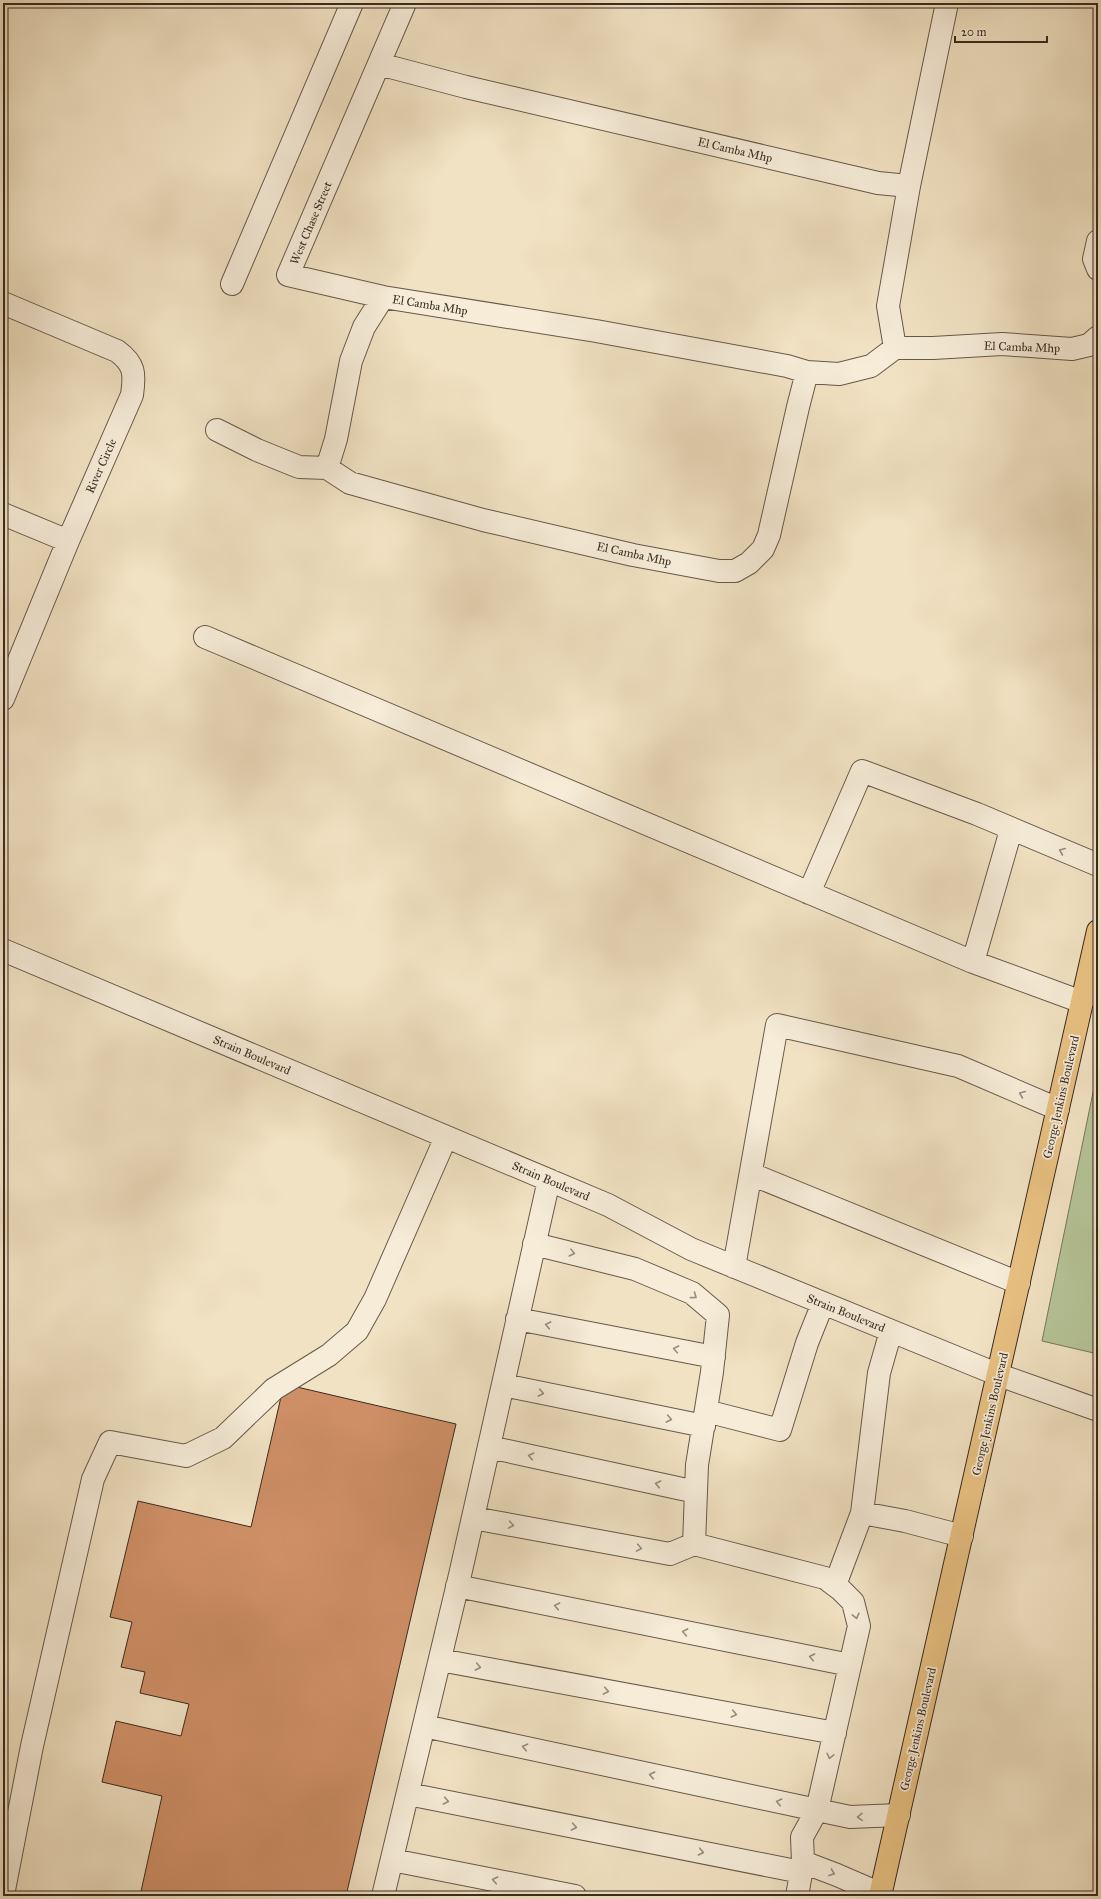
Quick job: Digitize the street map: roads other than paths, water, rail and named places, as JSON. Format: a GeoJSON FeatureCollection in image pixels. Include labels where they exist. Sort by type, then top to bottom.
{"type":"FeatureCollection","features":[{"type":"Feature","properties":{"kind":"main road","name":"George Jenkins Boulevard"},"geometry":{"type":"LineString","coordinates":[[881,1895],[1098,931]]}},
{"type":"Feature","properties":{"kind":"street"},"geometry":{"type":"LineString","coordinates":[[232,284],[352,3]]}},
{"type":"Feature","properties":{"kind":"street","name":"West Chase Street"},"geometry":{"type":"LineString","coordinates":[[384,297],[288,274],[405,3]]}},
{"type":"Feature","properties":{"kind":"street"},"geometry":{"type":"LineString","coordinates":[[895,348],[888,306],[909,186],[947,3]]}},
{"type":"Feature","properties":{"kind":"street","name":"El Camba Mhp"},"geometry":{"type":"LineString","coordinates":[[379,64],[466,87],[878,183],[909,186]]}},
{"type":"Feature","properties":{"kind":"street"},"geometry":{"type":"LineString","coordinates":[[1098,240],[1094,259],[1098,269]]}},
{"type":"Feature","properties":{"kind":"street"},"geometry":{"type":"LineString","coordinates":[[217,430],[257,450],[299,467],[327,468],[336,439],[351,361],[364,327],[384,297]]}},
{"type":"Feature","properties":{"kind":"street","name":"El Camba Mhp"},"geometry":{"type":"LineString","coordinates":[[384,297],[596,331],[787,366],[807,372],[839,374],[871,366],[895,348],[933,348],[1002,344],[1072,349],[1090,345],[1098,337]]}},
{"type":"Feature","properties":{"kind":"street","name":"River Circle"},"geometry":{"type":"LineString","coordinates":[[3,303],[116,351],[127,358],[135,376],[132,395],[68,541],[3,698]]}},
{"type":"Feature","properties":{"kind":"street","name":"El Camba Mhp"},"geometry":{"type":"LineString","coordinates":[[327,468],[350,483],[483,520],[633,555],[718,571],[735,571],[749,563],[763,549],[769,535],[807,372]]}},
{"type":"Feature","properties":{"kind":"street"},"geometry":{"type":"LineString","coordinates":[[3,514],[68,541]]}},
{"type":"Feature","properties":{"kind":"street"},"geometry":{"type":"LineString","coordinates":[[205,637],[973,962],[1082,1002]]}},
{"type":"Feature","properties":{"kind":"street"},"geometry":{"type":"LineString","coordinates":[[809,893],[862,771],[977,814],[1011,830],[1098,865]]}},
{"type":"Feature","properties":{"kind":"street"},"geometry":{"type":"LineString","coordinates":[[973,962],[1011,830]]}},
{"type":"Feature","properties":{"kind":"street","name":"Strain Boulevard"},"geometry":{"type":"LineString","coordinates":[[3,950],[608,1205],[691,1249],[999,1375],[1098,1410]]}},
{"type":"Feature","properties":{"kind":"street"},"geometry":{"type":"LineString","coordinates":[[734,1267],[777,1025],[958,1066],[1058,1109]]}},
{"type":"Feature","properties":{"kind":"street"},"geometry":{"type":"LineString","coordinates":[[3,1895],[32,1746],[91,1487],[93,1479],[110,1442],[186,1456],[223,1438],[274,1389],[328,1355],[357,1331],[375,1299],[446,1137]]}},
{"type":"Feature","properties":{"kind":"street"},"geometry":{"type":"LineString","coordinates":[[751,1174],[1019,1283]]}},
{"type":"Feature","properties":{"kind":"street"},"geometry":{"type":"LineString","coordinates":[[383,1896],[473,1518],[549,1180]]}},
{"type":"Feature","properties":{"kind":"street"},"geometry":{"type":"LineString","coordinates":[[534,1244],[635,1269],[692,1293],[718,1315],[714,1356],[697,1465],[694,1544]]}},
{"type":"Feature","properties":{"kind":"street"},"geometry":{"type":"LineString","coordinates":[[503,1385],[780,1430],[807,1343],[823,1303]]}},
{"type":"Feature","properties":{"kind":"street"},"geometry":{"type":"LineString","coordinates":[[517,1319],[714,1356]]}},
{"type":"Feature","properties":{"kind":"street"},"geometry":{"type":"LineString","coordinates":[[835,1585],[862,1513],[879,1373],[891,1331]]}},
{"type":"Feature","properties":{"kind":"street"},"geometry":{"type":"LineString","coordinates":[[489,1447],[696,1492]]}},
{"type":"Feature","properties":{"kind":"street"},"geometry":{"type":"LineString","coordinates":[[862,1513],[905,1521],[962,1536]]}},
{"type":"Feature","properties":{"kind":"street"},"geometry":{"type":"LineString","coordinates":[[473,1518],[670,1554],[694,1544],[825,1578],[853,1602],[859,1626],[817,1810],[802,1837],[802,1867],[797,1896]]}},
{"type":"Feature","properties":{"kind":"street"},"geometry":{"type":"LineString","coordinates":[[457,1586],[850,1665]]}},
{"type":"Feature","properties":{"kind":"street"},"geometry":{"type":"LineString","coordinates":[[440,1660],[835,1733]]}},
{"type":"Feature","properties":{"kind":"street"},"geometry":{"type":"LineString","coordinates":[[424,1726],[850,1817],[899,1815]]}},
{"type":"Feature","properties":{"kind":"street"},"geometry":{"type":"LineString","coordinates":[[408,1794],[802,1867],[837,1875],[881,1895]]}},
{"type":"Feature","properties":{"kind":"street"},"geometry":{"type":"LineString","coordinates":[[392,1860],[575,1896]]}}]}
